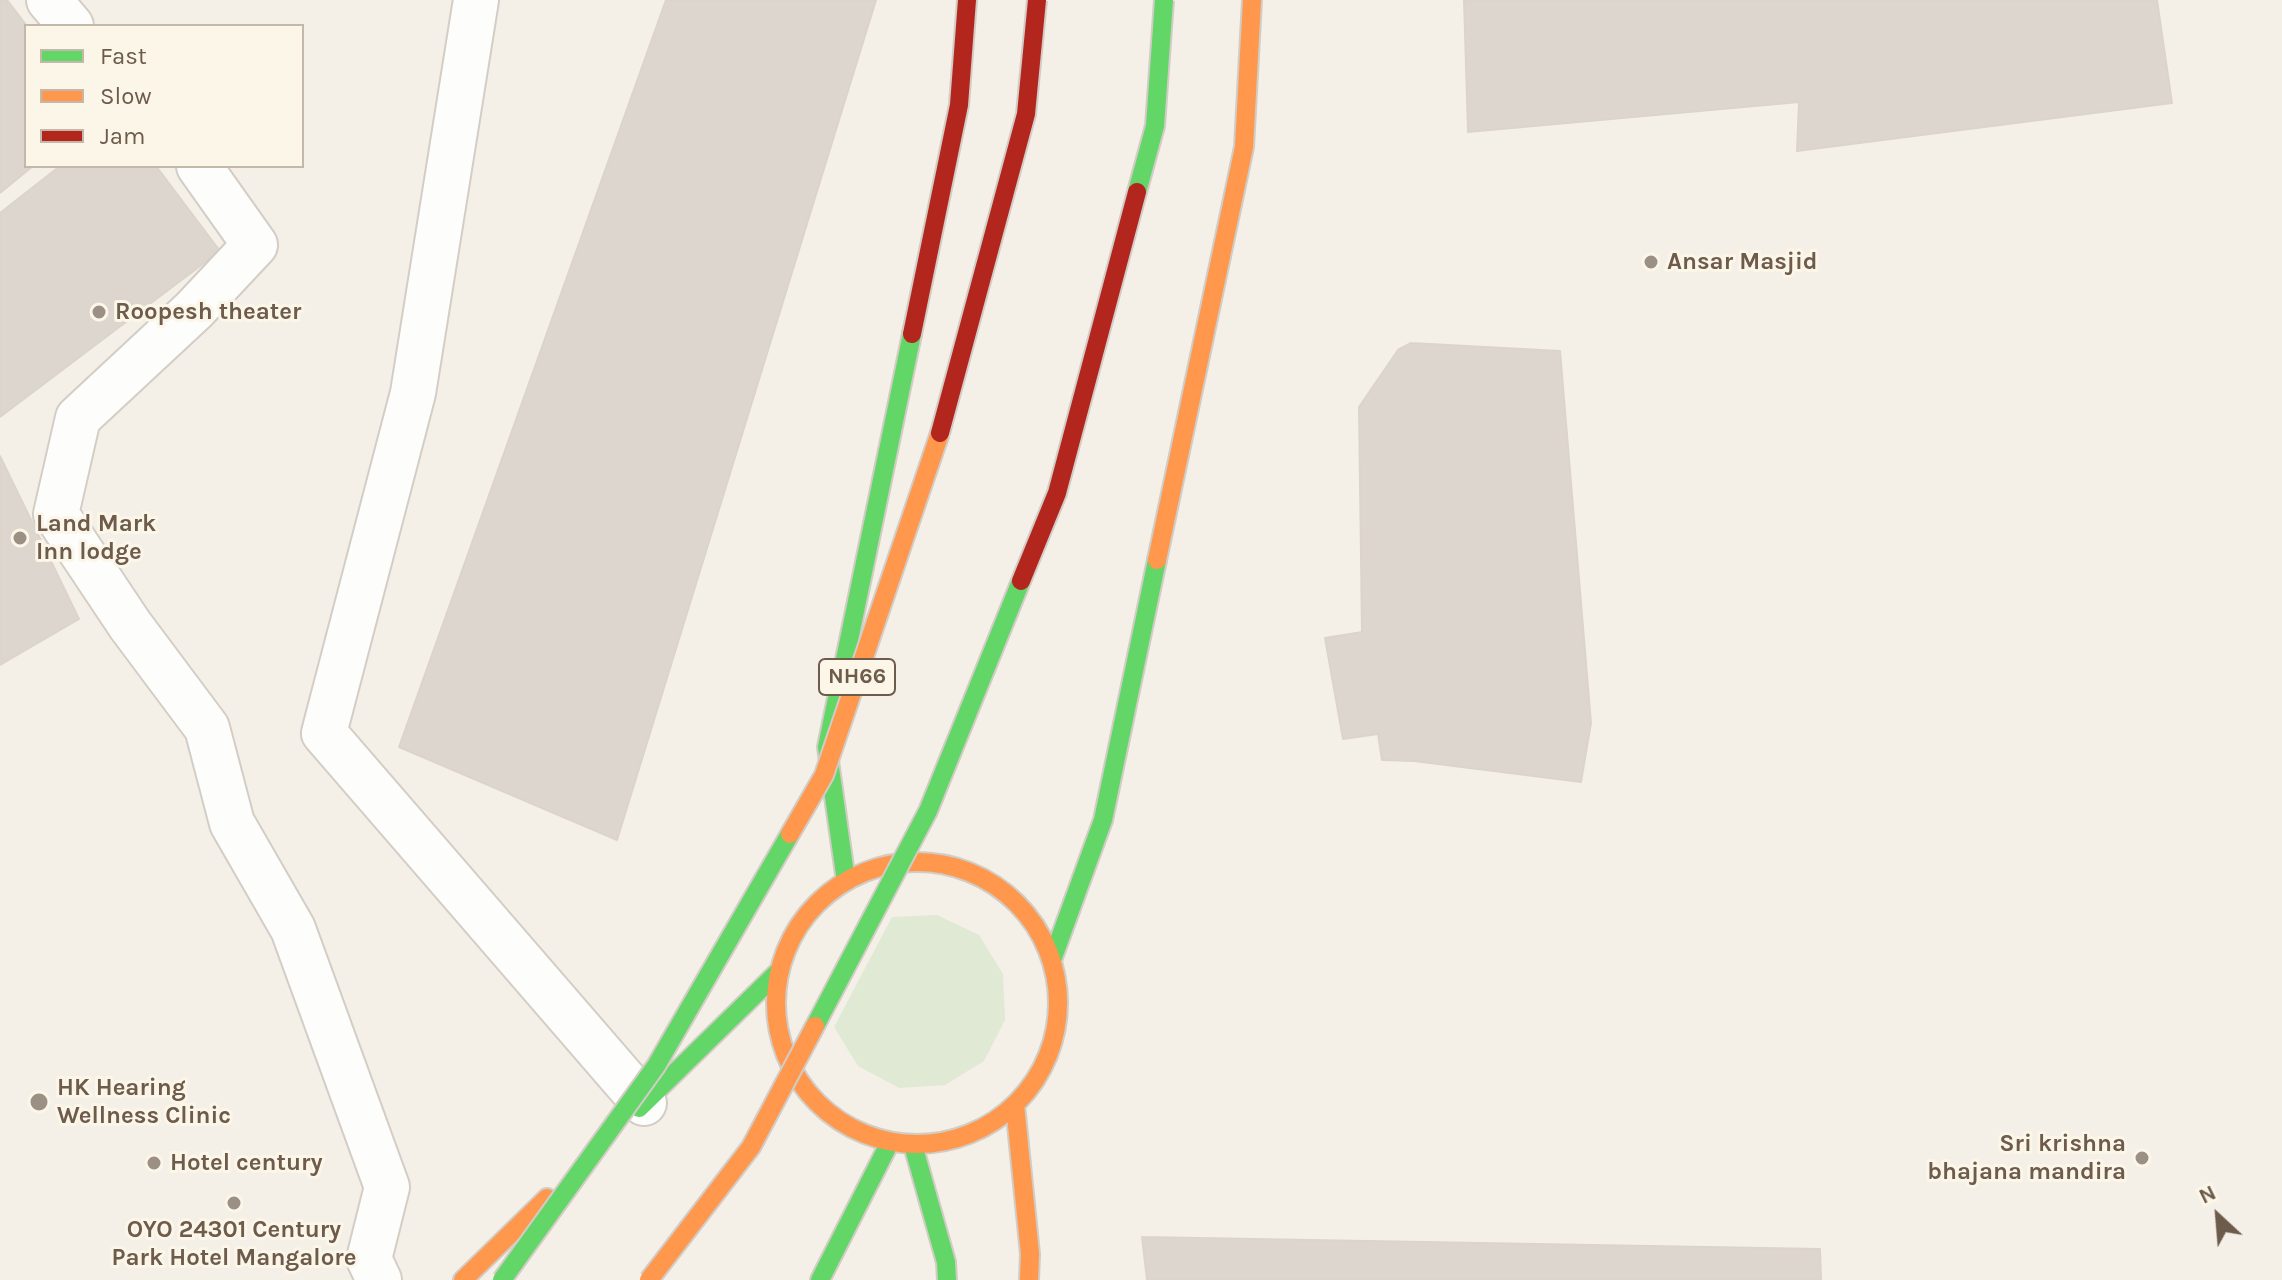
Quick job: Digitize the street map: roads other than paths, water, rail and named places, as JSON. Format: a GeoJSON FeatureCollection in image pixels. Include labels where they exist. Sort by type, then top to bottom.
{"type":"FeatureCollection","features":[{"type":"Feature","properties":{"kind":"main road"},"geometry":{"type":"LineString","coordinates":[[846,881],[827,747],[959,105],[967,0]]}},
{"type":"Feature","properties":{"kind":"main road","name":"NH66"},"geometry":{"type":"LineString","coordinates":[[502,1280],[656,1066],[824,775],[938,440],[1026,114],[1037,0]]}},
{"type":"Feature","properties":{"kind":"main road"},"geometry":{"type":"LineString","coordinates":[[649,1280],[751,1147],[928,811],[1057,493],[1155,126],[1164,0]]}},
{"type":"Feature","properties":{"kind":"main road"},"geometry":{"type":"LineString","coordinates":[[1052,960],[1103,820],[1241,163],[1252,0]]}},
{"type":"Feature","properties":{"kind":"main road"},"geometry":{"type":"LineString","coordinates":[[927,862],[968,871],[1005,892],[1034,922],[1052,960],[1059,999],[1054,1037],[1040,1074],[1015,1105],[985,1127],[951,1140],[913,1145],[890,1142],[847,1127],[812,1099],[787,1061],[775,1017],[778,972],[793,936],[815,905],[846,881],[885,866],[927,862]]}},
{"type":"Feature","properties":{"kind":"main road"},"geometry":{"type":"LineString","coordinates":[[463,1280],[778,972]]}},
{"type":"Feature","properties":{"kind":"main road"},"geometry":{"type":"LineString","coordinates":[[1015,1105],[1030,1254],[1029,1280]]}},
{"type":"Feature","properties":{"kind":"main road"},"geometry":{"type":"LineString","coordinates":[[820,1280],[890,1142]]}},
{"type":"Feature","properties":{"kind":"main road"},"geometry":{"type":"LineString","coordinates":[[913,1145],[946,1262],[947,1280]]}},
{"type":"Feature","properties":{"kind":"street"},"geometry":{"type":"LineString","coordinates":[[49,0],[69,24]]}},
{"type":"Feature","properties":{"kind":"street"},"geometry":{"type":"LineString","coordinates":[[476,0],[413,393],[324,733],[644,1103]]}},
{"type":"Feature","properties":{"kind":"street"},"geometry":{"type":"LineString","coordinates":[[200,168],[255,245],[194,310],[78,418],[56,514],[130,625],[207,728],[232,823],[293,929],[387,1187],[369,1259],[379,1280]]}},
{"type":"Feature","properties":{"kind":"place","name":"Ansar Masjid"},"geometry":{"type":"Point","coordinates":[1651,262]}},
{"type":"Feature","properties":{"kind":"place","name":"Roopesh theater"},"geometry":{"type":"Point","coordinates":[99,312]}},
{"type":"Feature","properties":{"kind":"place","name":"Land Mark Inn lodge"},"geometry":{"type":"Point","coordinates":[20,538]}},
{"type":"Feature","properties":{"kind":"place","name":"HK Hearing Wellness Clinic"},"geometry":{"type":"Point","coordinates":[39,1102]}},
{"type":"Feature","properties":{"kind":"place","name":"Sri krishna bhajana mandira"},"geometry":{"type":"Point","coordinates":[2142,1158]}},
{"type":"Feature","properties":{"kind":"place","name":"Hotel century"},"geometry":{"type":"Point","coordinates":[154,1163]}},
{"type":"Feature","properties":{"kind":"place","name":"OYO 24301 Century Park Hotel Mangalore"},"geometry":{"type":"Point","coordinates":[234,1203]}}]}
